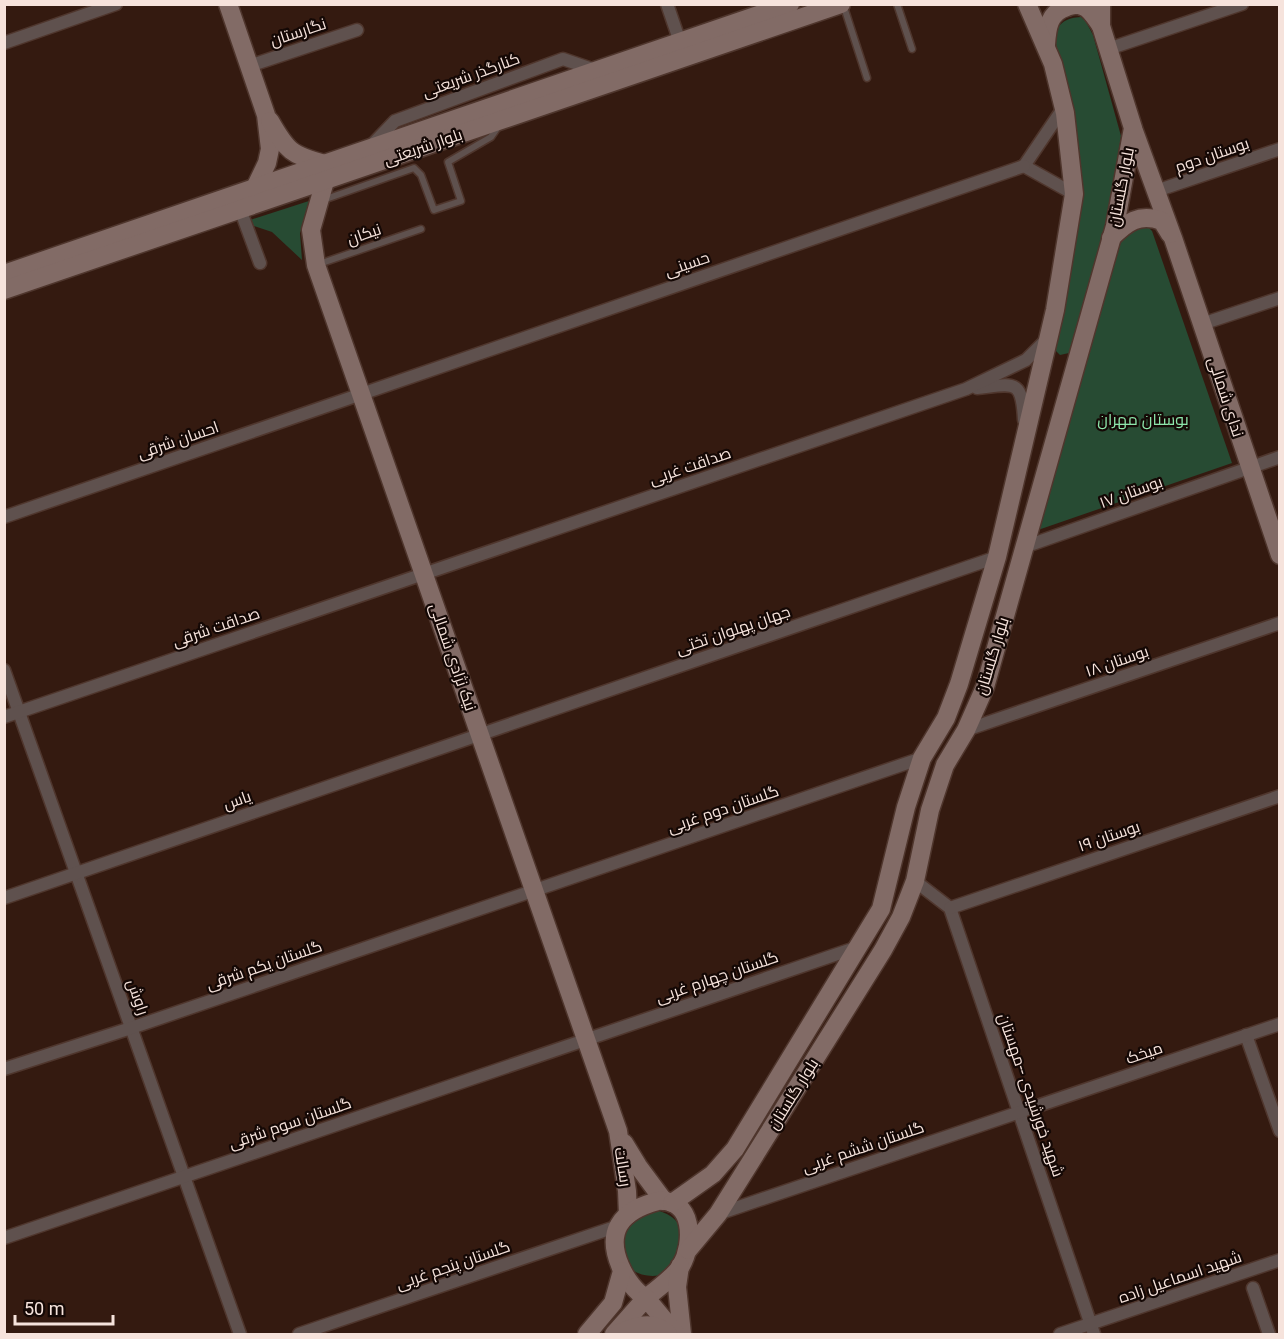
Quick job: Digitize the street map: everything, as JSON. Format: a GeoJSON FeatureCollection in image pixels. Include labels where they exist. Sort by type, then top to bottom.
{"type":"FeatureCollection","features":[{"type":"Feature","properties":{"kind":"main road"},"geometry":{"type":"LineString","coordinates":[[228,4],[266,115],[270,148],[267,163],[255,188]]}},
{"type":"Feature","properties":{"kind":"main road","name":"بلوار شریعتی"},"geometry":{"type":"LineString","coordinates":[[4,290],[240,209],[325,172],[367,149],[790,4]]}},
{"type":"Feature","properties":{"kind":"main road","name":"بلوار شریعتی"},"geometry":{"type":"LineString","coordinates":[[4,274],[255,188],[325,172],[504,120],[842,4]]}},
{"type":"Feature","properties":{"kind":"main road","name":"بلوار گلستان"},"geometry":{"type":"LineString","coordinates":[[668,1202],[713,1174],[735,1149],[881,909],[906,807],[922,758],[945,718],[957,690],[997,557],[1048,340],[1074,194],[1064,107],[1053,64],[1028,4]]}},
{"type":"Feature","properties":{"kind":"main road","name":"بلوار گلستان"},"geometry":{"type":"LineString","coordinates":[[684,1258],[734,1188],[902,917],[915,881],[930,810],[945,765],[966,730],[985,687],[1111,238],[1126,172],[1132,128],[1101,26],[1101,4]]}},
{"type":"Feature","properties":{"kind":"main road"},"geometry":{"type":"LineString","coordinates":[[1046,45],[1046,32],[1051,17],[1068,6],[1082,6],[1091,12],[1101,26]]}},
{"type":"Feature","properties":{"kind":"main road"},"geometry":{"type":"LineString","coordinates":[[266,115],[279,136],[297,156],[325,172]]}},
{"type":"Feature","properties":{"kind":"main road","name":"ندای شمالی"},"geometry":{"type":"LineString","coordinates":[[1132,128],[1173,238],[1280,555]]}},
{"type":"Feature","properties":{"kind":"main road","name":"نیک نژادی شمالی"},"geometry":{"type":"LineString","coordinates":[[325,172],[311,230],[316,265],[618,1131]]}},
{"type":"Feature","properties":{"kind":"main road","name":"ندای شمالی"},"geometry":{"type":"LineString","coordinates":[[1111,238],[1131,221],[1146,218],[1162,221],[1173,238]]}},
{"type":"Feature","properties":{"kind":"main road"},"geometry":{"type":"LineString","coordinates":[[1048,340],[1049,357],[1057,363],[1068,363],[1080,349]]}},
{"type":"Feature","properties":{"kind":"main road","name":"رسالت"},"geometry":{"type":"LineString","coordinates":[[618,1131],[638,1166],[668,1202]]}},
{"type":"Feature","properties":{"kind":"main road","name":"رسالت"},"geometry":{"type":"LineString","coordinates":[[618,1131],[627,1191],[623,1221]]}},
{"type":"Feature","properties":{"kind":"main road"},"geometry":{"type":"LineString","coordinates":[[713,1174],[712,1181],[715,1187],[721,1191],[734,1188]]}},
{"type":"Feature","properties":{"kind":"main road"},"geometry":{"type":"LineString","coordinates":[[676,1335],[646,1298],[633,1288],[622,1271],[616,1250],[623,1221],[644,1205],[668,1202],[681,1209],[689,1226],[677,1293],[682,1335]]}},
{"type":"Feature","properties":{"kind":"main road"},"geometry":{"type":"LineString","coordinates":[[616,1335],[646,1298],[669,1280],[684,1258]]}},
{"type":"Feature","properties":{"kind":"main road"},"geometry":{"type":"LineString","coordinates":[[587,1335],[613,1303],[622,1271]]}},
{"type":"Feature","properties":{"kind":"main road"},"geometry":{"type":"LineString","coordinates":[[616,1335],[646,1324],[654,1325],[668,1335]]}},
{"type":"Feature","properties":{"kind":"street"},"geometry":{"type":"LineString","coordinates":[[4,43],[116,4]]}},
{"type":"Feature","properties":{"kind":"street"},"geometry":{"type":"LineString","coordinates":[[667,4],[680,42]]}},
{"type":"Feature","properties":{"kind":"street"},"geometry":{"type":"LineString","coordinates":[[1108,50],[1242,4]]}},
{"type":"Feature","properties":{"kind":"street","name":"نگارستان"},"geometry":{"type":"LineString","coordinates":[[249,66],[357,30]]}},
{"type":"Feature","properties":{"kind":"street"},"geometry":{"type":"LineString","coordinates":[[1064,107],[1024,166],[1074,194]]}},
{"type":"Feature","properties":{"kind":"street","name":"بوستان دوم"},"geometry":{"type":"LineString","coordinates":[[1156,192],[1280,149]]}},
{"type":"Feature","properties":{"kind":"street","name":"حسینی"},"geometry":{"type":"LineString","coordinates":[[362,394],[1024,166]]}},
{"type":"Feature","properties":{"kind":"street"},"geometry":{"type":"LineString","coordinates":[[240,209],[260,263]]}},
{"type":"Feature","properties":{"kind":"street"},"geometry":{"type":"LineString","coordinates":[[1202,324],[1280,298]]}},
{"type":"Feature","properties":{"kind":"street","name":"صداقت غربی"},"geometry":{"type":"LineString","coordinates":[[424,574],[966,389],[1026,360],[1048,340]]}},
{"type":"Feature","properties":{"kind":"street","name":"صداقت غربی"},"geometry":{"type":"LineString","coordinates":[[966,389],[1010,385],[1016,387],[1023,399],[1025,438]]}},
{"type":"Feature","properties":{"kind":"street","name":"احسان شرقی"},"geometry":{"type":"LineString","coordinates":[[4,517],[362,394]]}},
{"type":"Feature","properties":{"kind":"street","name":"بوستان ۱۷"},"geometry":{"type":"LineString","coordinates":[[1024,547],[1280,457]]}},
{"type":"Feature","properties":{"kind":"street","name":"جهان پهلوان تختی"},"geometry":{"type":"LineString","coordinates":[[480,734],[997,557]]}},
{"type":"Feature","properties":{"kind":"street","name":"صداقت شرقی"},"geometry":{"type":"LineString","coordinates":[[4,717],[424,574]]}},
{"type":"Feature","properties":{"kind":"street","name":"بوستان ۱۸"},"geometry":{"type":"LineString","coordinates":[[966,730],[1280,623]]}},
{"type":"Feature","properties":{"kind":"street","name":"راوش"},"geometry":{"type":"LineString","coordinates":[[4,670],[240,1335]]}},
{"type":"Feature","properties":{"kind":"street","name":"یاس"},"geometry":{"type":"LineString","coordinates":[[4,898],[480,734]]}},
{"type":"Feature","properties":{"kind":"street","name":"گلستان دوم غربی"},"geometry":{"type":"LineString","coordinates":[[534,890],[922,758]]}},
{"type":"Feature","properties":{"kind":"street","name":"بوستان ۱۹"},"geometry":{"type":"LineString","coordinates":[[950,908],[1280,796]]}},
{"type":"Feature","properties":{"kind":"street"},"geometry":{"type":"LineString","coordinates":[[915,881],[950,908]]}},
{"type":"Feature","properties":{"kind":"street","name":"گلستان یکم شرقی"},"geometry":{"type":"LineString","coordinates":[[4,1069],[534,890]]}},
{"type":"Feature","properties":{"kind":"street","name":"شهید خورشیدی --مهستان"},"geometry":{"type":"LineString","coordinates":[[950,908],[1093,1329]]}},
{"type":"Feature","properties":{"kind":"street","name":"گلستان چهارم غربی"},"geometry":{"type":"LineString","coordinates":[[586,1040],[859,946]]}},
{"type":"Feature","properties":{"kind":"street","name":"میخک"},"geometry":{"type":"LineString","coordinates":[[1019,1112],[1280,1024]]}},
{"type":"Feature","properties":{"kind":"street"},"geometry":{"type":"LineString","coordinates":[[1246,1035],[1280,1131]]}},
{"type":"Feature","properties":{"kind":"street","name":"گلستان سوم شرقی"},"geometry":{"type":"LineString","coordinates":[[4,1238],[586,1040]]}},
{"type":"Feature","properties":{"kind":"street","name":"گلستان ششم غربی"},"geometry":{"type":"LineString","coordinates":[[717,1214],[1019,1112]]}},
{"type":"Feature","properties":{"kind":"street","name":"گلستان پنجم غربی"},"geometry":{"type":"LineString","coordinates":[[299,1335],[623,1221]]}},
{"type":"Feature","properties":{"kind":"street","name":"شهید اسماعیل زاده"},"geometry":{"type":"LineString","coordinates":[[1060,1335],[1093,1329],[1280,1260]]}},
{"type":"Feature","properties":{"kind":"street"},"geometry":{"type":"LineString","coordinates":[[1253,1288],[1269,1335]]}},
{"type":"Feature","properties":{"kind":"lane"},"geometry":{"type":"LineString","coordinates":[[842,4],[867,78]]}},
{"type":"Feature","properties":{"kind":"lane"},"geometry":{"type":"LineString","coordinates":[[897,4],[912,49]]}},
{"type":"Feature","properties":{"kind":"lane"},"geometry":{"type":"LineString","coordinates":[[318,202],[414,168],[421,175],[434,210],[460,201],[448,162],[491,137],[504,120]]}},
{"type":"Feature","properties":{"kind":"lane","name":"نیکان"},"geometry":{"type":"LineString","coordinates":[[316,265],[421,228]]}},
{"type":"Feature","properties":{"kind":"green space"},"geometry":{"type":"Polygon","coordinates":[[[1081,17],[1093,35],[1121,136],[1112,196],[1075,347],[1069,353],[1060,355],[1052,347],[1080,195],[1054,34],[1065,21],[1081,17]]]}},
{"type":"Feature","properties":{"kind":"green space"},"geometry":{"type":"Polygon","coordinates":[[[312,200],[300,233],[302,260],[272,232],[251,225],[250,220],[312,200]]]}},
{"type":"Feature","properties":{"kind":"green space","name":"بوستان مهران"},"geometry":{"type":"Polygon","coordinates":[[[1145,224],[1152,231],[1232,463],[1038,530],[1124,231],[1145,224]]]}},
{"type":"Feature","properties":{"kind":"green space"},"geometry":{"type":"Polygon","coordinates":[[[656,1210],[670,1216],[678,1224],[683,1235],[685,1250],[666,1272],[648,1276],[637,1273],[626,1263],[622,1236],[626,1223],[656,1210]]]}}]}
